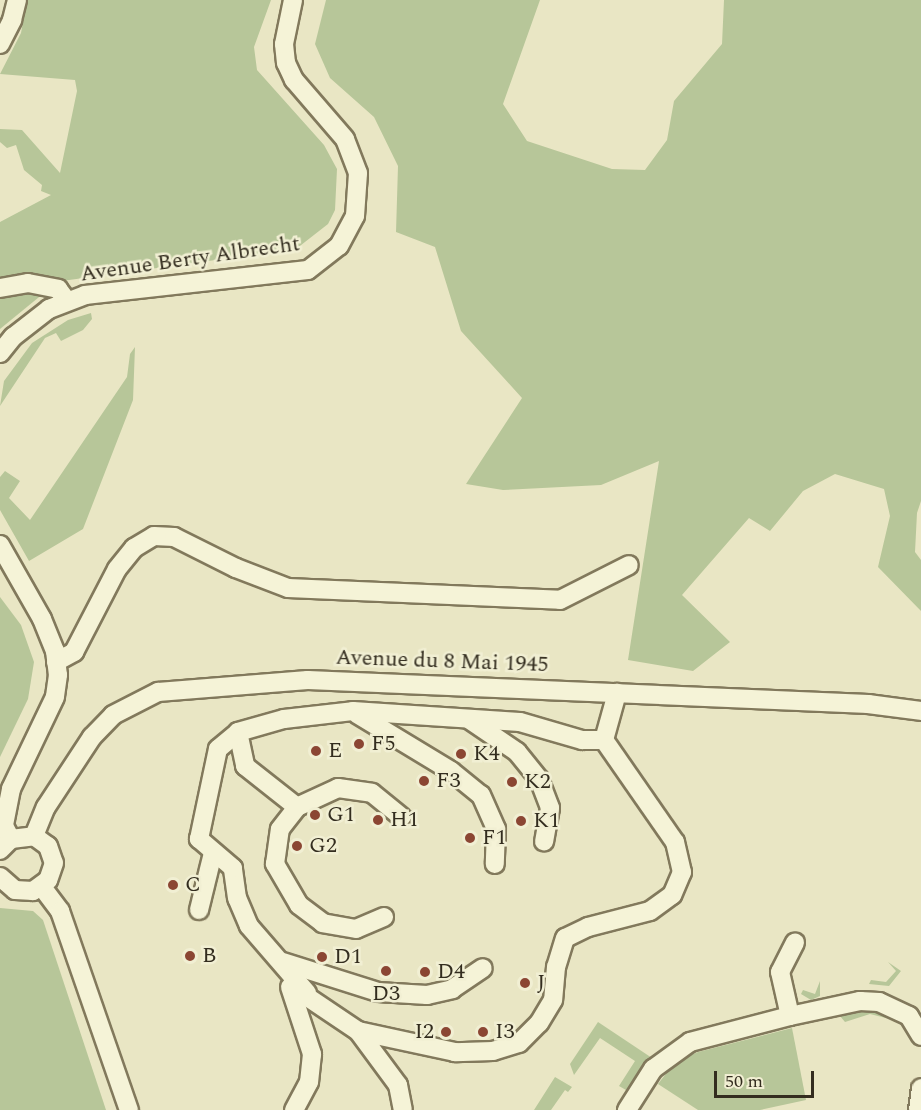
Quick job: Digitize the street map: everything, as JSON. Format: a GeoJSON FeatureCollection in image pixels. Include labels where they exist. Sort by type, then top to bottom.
{"type":"FeatureCollection","features":[{"type":"Feature","properties":{"kind":"street"},"geometry":{"type":"LineString","coordinates":[[0,44],[12,20],[16,0]]}},
{"type":"Feature","properties":{"kind":"street","name":"Avenue Berty Albrecht"},"geometry":{"type":"LineString","coordinates":[[0,353],[13,337],[49,309],[67,301],[111,290],[308,270],[339,246],[355,216],[358,173],[345,139],[294,80],[286,63],[285,35],[293,0]]}},
{"type":"Feature","properties":{"kind":"street"},"geometry":{"type":"LineString","coordinates":[[0,288],[28,284],[58,289],[67,301]]}},
{"type":"Feature","properties":{"kind":"street"},"geometry":{"type":"LineString","coordinates":[[56,662],[74,652],[117,569],[134,548],[153,536],[174,537],[236,568],[288,588],[561,600],[629,565]]}},
{"type":"Feature","properties":{"kind":"street"},"geometry":{"type":"LineString","coordinates":[[0,545],[42,619],[56,662],[55,697],[10,789],[4,826],[5,844],[34,836],[52,854],[52,872],[42,887],[24,892],[15,890],[0,877]]}},
{"type":"Feature","properties":{"kind":"street","name":"Avenue du 8 Mai 1945"},"geometry":{"type":"LineString","coordinates":[[34,836],[46,807],[92,737],[113,715],[158,692],[308,680],[876,704],[921,711]]}},
{"type":"Feature","properties":{"kind":"street"},"geometry":{"type":"LineString","coordinates":[[604,740],[617,693]]}},
{"type":"Feature","properties":{"kind":"street"},"geometry":{"type":"LineString","coordinates":[[294,1110],[309,1082],[312,1054],[299,990],[283,962],[249,926],[237,898],[233,868],[198,839],[218,749],[238,732],[284,719],[353,711],[520,722],[582,740],[604,740]]}},
{"type":"Feature","properties":{"kind":"street"},"geometry":{"type":"LineString","coordinates":[[353,711],[451,771],[481,795],[496,830],[495,864]]}},
{"type":"Feature","properties":{"kind":"street"},"geometry":{"type":"LineString","coordinates":[[468,719],[517,752],[539,779],[550,808],[544,841]]}},
{"type":"Feature","properties":{"kind":"street"},"geometry":{"type":"LineString","coordinates":[[238,732],[245,766],[297,807]]}},
{"type":"Feature","properties":{"kind":"street"},"geometry":{"type":"LineString","coordinates":[[358,1031],[454,1052],[493,1051],[519,1043],[539,1023],[553,1000],[556,967],[565,938],[588,927],[650,911],[672,896],[682,872],[675,842],[604,740]]}},
{"type":"Feature","properties":{"kind":"street"},"geometry":{"type":"LineString","coordinates":[[384,917],[356,929],[323,923],[299,905],[275,864],[280,829],[297,807],[338,788],[372,793],[402,817]]}},
{"type":"Feature","properties":{"kind":"street"},"geometry":{"type":"LineString","coordinates":[[199,910],[213,853]]}},
{"type":"Feature","properties":{"kind":"street"},"geometry":{"type":"LineString","coordinates":[[42,887],[60,911],[129,1110]]}},
{"type":"Feature","properties":{"kind":"street"},"geometry":{"type":"LineString","coordinates":[[790,1016],[780,972],[795,942]]}},
{"type":"Feature","properties":{"kind":"street"},"geometry":{"type":"LineString","coordinates":[[283,962],[378,992],[427,996],[452,989],[483,968]]}},
{"type":"Feature","properties":{"kind":"street"},"geometry":{"type":"LineString","coordinates":[[299,990],[358,1031],[398,1085],[403,1110]]}},
{"type":"Feature","properties":{"kind":"street"},"geometry":{"type":"LineString","coordinates":[[627,1110],[653,1069],[690,1042],[790,1016],[860,1001],[879,1002],[909,1016],[921,1036]]}},
{"type":"Feature","properties":{"kind":"street"},"geometry":{"type":"LineString","coordinates":[[918,1110],[921,1088]]}},
{"type":"Feature","properties":{"kind":"green space"},"geometry":{"type":"Polygon","coordinates":[[[27,0],[271,0],[254,47],[257,70],[324,145],[337,169],[335,210],[328,224],[296,249],[47,283],[0,285],[0,222],[51,195],[41,191],[42,185],[24,170],[16,145],[7,148],[0,142],[0,129],[22,130],[60,173],[77,91],[75,80],[0,74],[21,33],[27,0]]]}},
{"type":"Feature","properties":{"kind":"green space"},"geometry":{"type":"Polygon","coordinates":[[[326,0],[540,0],[503,104],[527,141],[612,169],[645,170],[667,140],[674,101],[722,44],[724,0],[921,0],[921,501],[917,513],[915,552],[921,560],[921,611],[878,567],[890,516],[884,489],[835,474],[803,491],[770,531],[749,518],[682,595],[730,642],[693,671],[628,660],[659,461],[601,485],[503,490],[466,484],[522,398],[461,331],[435,247],[396,232],[398,166],[374,117],[330,78],[315,44],[326,0]]]}},
{"type":"Feature","properties":{"kind":"green space"},"geometry":{"type":"Polygon","coordinates":[[[21,291],[44,293],[0,329],[0,296],[21,291]]]}},
{"type":"Feature","properties":{"kind":"green space"},"geometry":{"type":"Polygon","coordinates":[[[91,313],[92,319],[83,330],[61,341],[56,333],[45,338],[0,406],[4,381],[32,343],[68,320],[91,313]]]}},
{"type":"Feature","properties":{"kind":"green space"},"geometry":{"type":"Polygon","coordinates":[[[135,347],[133,400],[83,529],[29,561],[0,510],[0,477],[5,471],[20,481],[9,498],[30,520],[127,377],[130,354],[135,347]]]}},
{"type":"Feature","properties":{"kind":"green space"},"geometry":{"type":"Polygon","coordinates":[[[0,597],[21,625],[34,662],[28,699],[0,757],[0,597]]]}},
{"type":"Feature","properties":{"kind":"green space"},"geometry":{"type":"Polygon","coordinates":[[[0,908],[33,911],[43,920],[106,1110],[0,1110],[0,908]]]}},
{"type":"Feature","properties":{"kind":"green space"},"geometry":{"type":"Polygon","coordinates":[[[888,962],[901,971],[889,986],[869,984],[871,980],[886,982],[896,971],[888,962]]]}},
{"type":"Feature","properties":{"kind":"green space"},"geometry":{"type":"Polygon","coordinates":[[[820,981],[820,996],[811,1000],[801,994],[803,990],[815,994],[820,981]]]}},
{"type":"Feature","properties":{"kind":"green space"},"geometry":{"type":"Polygon","coordinates":[[[879,1011],[898,1021],[870,1014],[845,1022],[840,1016],[879,1011]]]}},
{"type":"Feature","properties":{"kind":"green space"},"geometry":{"type":"Polygon","coordinates":[[[598,1022],[652,1058],[626,1090],[619,1086],[635,1061],[600,1038],[574,1075],[570,1064],[598,1022]]]}},
{"type":"Feature","properties":{"kind":"green space"},"geometry":{"type":"Polygon","coordinates":[[[792,1028],[806,1100],[760,1110],[698,1110],[658,1084],[675,1062],[698,1052],[792,1028]]]}},
{"type":"Feature","properties":{"kind":"green space"},"geometry":{"type":"Polygon","coordinates":[[[555,1077],[572,1087],[568,1092],[565,1090],[551,1110],[534,1110],[555,1077]]]}},
{"type":"Feature","properties":{"kind":"place","name":"F5"},"geometry":{"type":"Point","coordinates":[359,744]}},
{"type":"Feature","properties":{"kind":"place","name":"E"},"geometry":{"type":"Point","coordinates":[316,751]}},
{"type":"Feature","properties":{"kind":"place","name":"K4"},"geometry":{"type":"Point","coordinates":[461,754]}},
{"type":"Feature","properties":{"kind":"place","name":"F3"},"geometry":{"type":"Point","coordinates":[424,781]}},
{"type":"Feature","properties":{"kind":"place","name":"K2"},"geometry":{"type":"Point","coordinates":[512,782]}},
{"type":"Feature","properties":{"kind":"place","name":"G1"},"geometry":{"type":"Point","coordinates":[315,815]}},
{"type":"Feature","properties":{"kind":"place","name":"H1"},"geometry":{"type":"Point","coordinates":[378,820]}},
{"type":"Feature","properties":{"kind":"place","name":"K1"},"geometry":{"type":"Point","coordinates":[521,821]}},
{"type":"Feature","properties":{"kind":"place","name":"F1"},"geometry":{"type":"Point","coordinates":[470,838]}},
{"type":"Feature","properties":{"kind":"place","name":"G2"},"geometry":{"type":"Point","coordinates":[297,846]}},
{"type":"Feature","properties":{"kind":"place","name":"C"},"geometry":{"type":"Point","coordinates":[173,885]}},
{"type":"Feature","properties":{"kind":"place","name":"B"},"geometry":{"type":"Point","coordinates":[190,956]}},
{"type":"Feature","properties":{"kind":"place","name":"D1"},"geometry":{"type":"Point","coordinates":[322,957]}},
{"type":"Feature","properties":{"kind":"place","name":"D3"},"geometry":{"type":"Point","coordinates":[386,971]}},
{"type":"Feature","properties":{"kind":"place","name":"D4"},"geometry":{"type":"Point","coordinates":[425,972]}},
{"type":"Feature","properties":{"kind":"place","name":"J"},"geometry":{"type":"Point","coordinates":[525,983]}},
{"type":"Feature","properties":{"kind":"place","name":"I2"},"geometry":{"type":"Point","coordinates":[446,1032]}},
{"type":"Feature","properties":{"kind":"place","name":"I3"},"geometry":{"type":"Point","coordinates":[483,1032]}}]}
